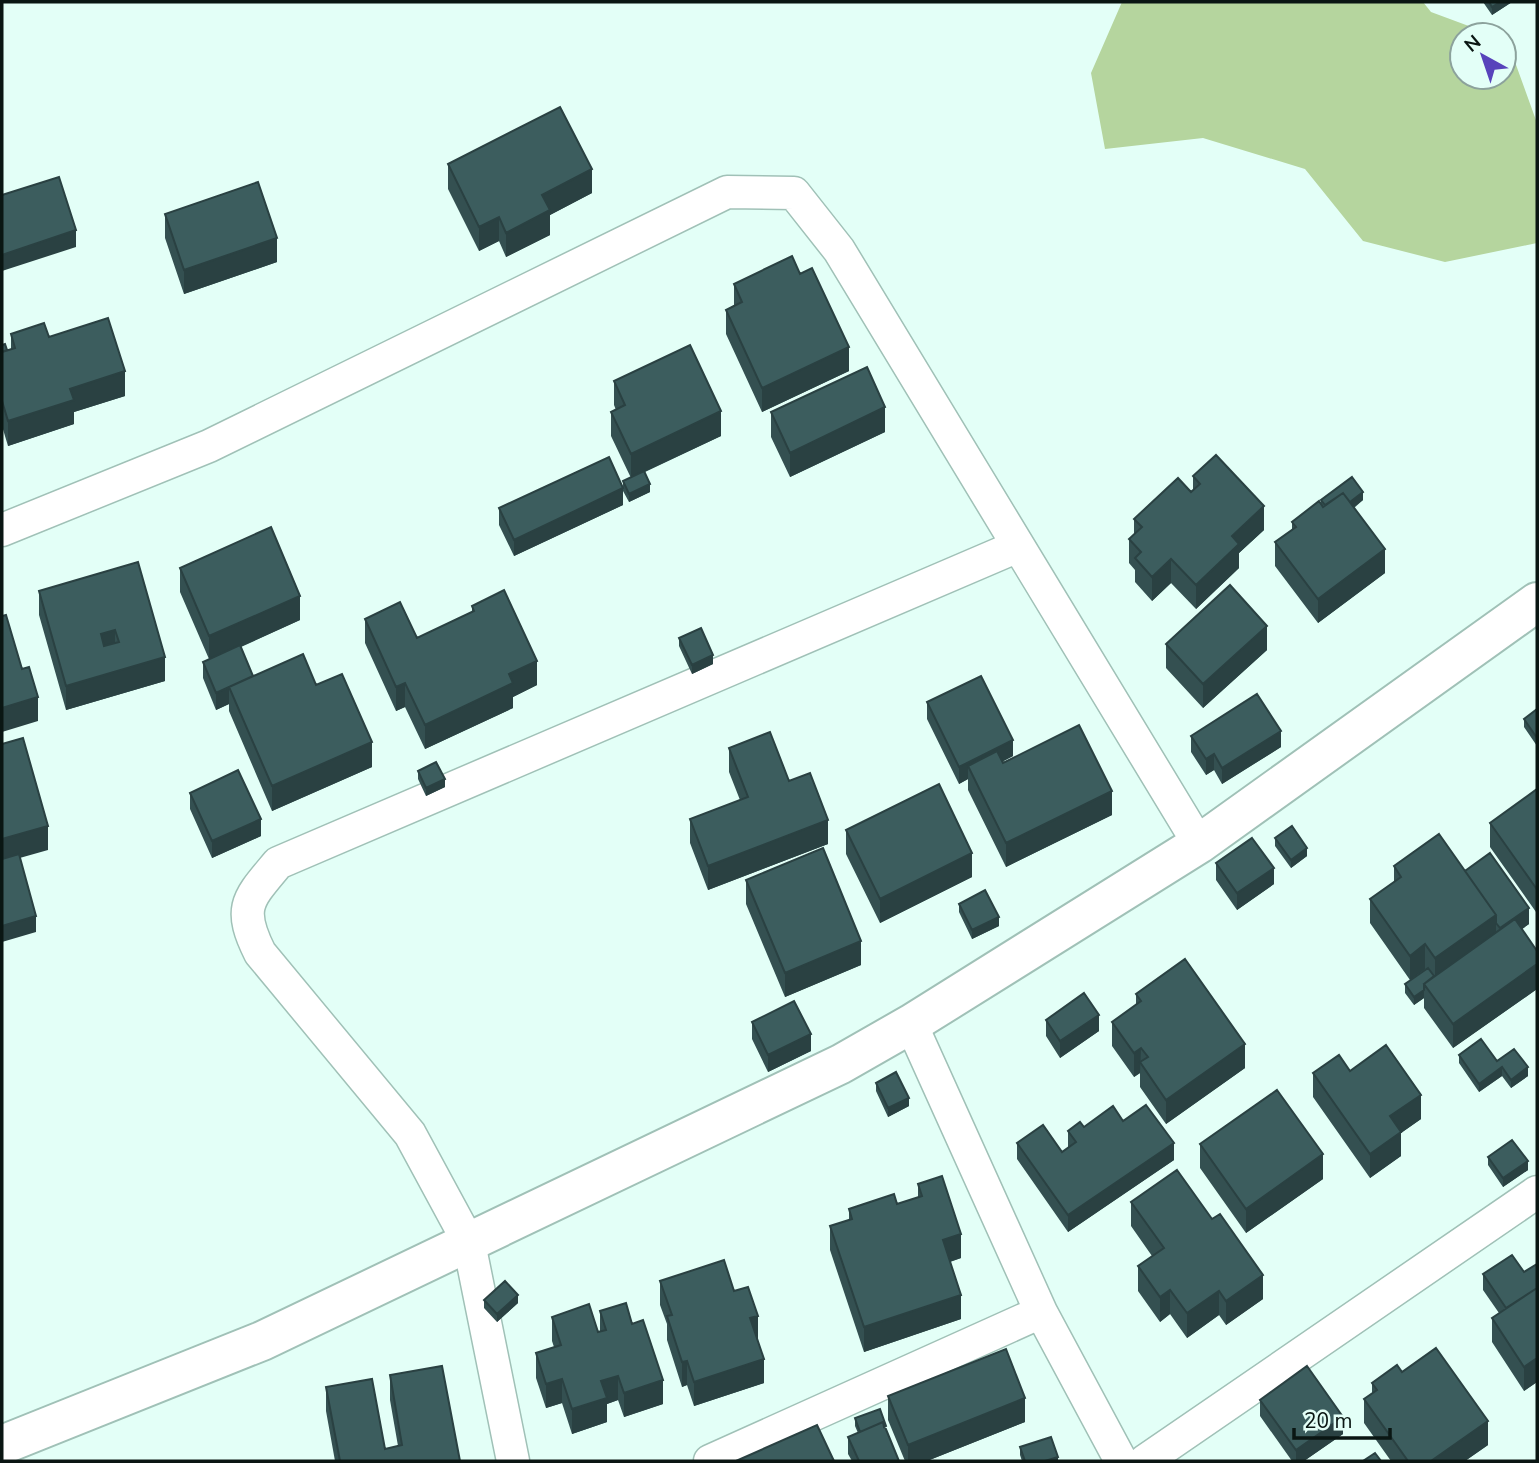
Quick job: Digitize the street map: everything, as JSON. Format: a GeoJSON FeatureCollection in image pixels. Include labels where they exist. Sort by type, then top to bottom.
{"type":"FeatureCollection","features":[{"type":"Feature","properties":{"kind":"street"},"geometry":{"type":"LineString","coordinates":[[2,530],[209,446],[727,192],[794,193],[839,250],[1199,844]]}},
{"type":"Feature","properties":{"kind":"street"},"geometry":{"type":"LineString","coordinates":[[513,1461],[469,1243],[410,1135],[260,953],[248,929],[250,897],[278,863],[1018,546]]}},
{"type":"Feature","properties":{"kind":"street"},"geometry":{"type":"LineString","coordinates":[[2,1445],[262,1341],[841,1064],[911,1024],[1199,844],[1533,614]]}},
{"type":"Feature","properties":{"kind":"street"},"geometry":{"type":"LineString","coordinates":[[911,1024],[1041,1312],[1121,1461]]}},
{"type":"Feature","properties":{"kind":"street"},"geometry":{"type":"LineString","coordinates":[[1145,1461],[1537,1192]]}},
{"type":"Feature","properties":{"kind":"street"},"geometry":{"type":"LineString","coordinates":[[710,1461],[1041,1312]]}},
{"type":"Feature","properties":{"kind":"green space"},"geometry":{"type":"Polygon","coordinates":[[[1122,2],[1423,2],[1431,12],[1455,21],[1448,21],[1448,91],[1518,91],[1518,70],[1537,123],[1537,243],[1445,262],[1363,241],[1305,169],[1203,138],[1105,149],[1091,73],[1122,2]]]}},
{"type":"Feature","properties":{"kind":"building"},"geometry":{"type":"Polygon","coordinates":[[[560,107],[592,169],[542,195],[550,210],[506,233],[499,217],[479,227],[448,164],[560,107]]]}},
{"type":"Feature","properties":{"kind":"building"},"geometry":{"type":"Polygon","coordinates":[[[59,177],[76,230],[2,255],[2,195],[59,177]]]}},
{"type":"Feature","properties":{"kind":"building"},"geometry":{"type":"Polygon","coordinates":[[[258,182],[277,238],[184,270],[165,214],[258,182]]]}},
{"type":"Feature","properties":{"kind":"building"},"geometry":{"type":"Polygon","coordinates":[[[792,256],[800,274],[812,268],[849,347],[762,388],[726,310],[742,302],[734,284],[792,256]]]}},
{"type":"Feature","properties":{"kind":"building"},"geometry":{"type":"Polygon","coordinates":[[[108,318],[125,371],[70,389],[74,400],[8,421],[2,401],[2,352],[15,348],[11,334],[44,323],[49,337],[108,318]]]}},
{"type":"Feature","properties":{"kind":"building"},"geometry":{"type":"Polygon","coordinates":[[[690,345],[721,411],[631,454],[611,412],[625,405],[614,381],[690,345]]]}},
{"type":"Feature","properties":{"kind":"building"},"geometry":{"type":"Polygon","coordinates":[[[867,367],[885,407],[790,453],[771,412],[867,367]]]}},
{"type":"Feature","properties":{"kind":"building"},"geometry":{"type":"Polygon","coordinates":[[[1216,455],[1264,506],[1232,536],[1239,544],[1196,585],[1171,559],[1152,577],[1135,558],[1141,552],[1129,539],[1142,527],[1134,519],[1178,478],[1191,492],[1200,484],[1193,476],[1216,455]]]}},
{"type":"Feature","properties":{"kind":"building"},"geometry":{"type":"Polygon","coordinates":[[[609,457],[623,488],[514,540],[499,508],[609,457]]]}},
{"type":"Feature","properties":{"kind":"building"},"geometry":{"type":"Polygon","coordinates":[[[644,471],[650,484],[629,494],[623,481],[644,471]]]}},
{"type":"Feature","properties":{"kind":"building"},"geometry":{"type":"Polygon","coordinates":[[[1352,477],[1363,492],[1350,502],[1343,493],[1325,505],[1321,500],[1352,477]]]}},
{"type":"Feature","properties":{"kind":"building"},"geometry":{"type":"Polygon","coordinates":[[[1343,493],[1385,549],[1318,599],[1275,542],[1296,527],[1292,522],[1319,501],[1323,507],[1343,493]]]}},
{"type":"Feature","properties":{"kind":"building"},"geometry":{"type":"Polygon","coordinates":[[[271,527],[300,596],[209,636],[180,568],[271,527]]]}},
{"type":"Feature","properties":{"kind":"building"},"geometry":{"type":"Polygon","coordinates":[[[138,562],[165,657],[66,686],[39,591],[138,562]],[[115,630],[101,634],[104,646],[119,642],[115,630]]]}},
{"type":"Feature","properties":{"kind":"building"},"geometry":{"type":"Polygon","coordinates":[[[1230,585],[1267,626],[1203,684],[1166,644],[1230,585]]]}},
{"type":"Feature","properties":{"kind":"building"},"geometry":{"type":"Polygon","coordinates":[[[504,590],[537,661],[509,674],[513,683],[425,725],[405,683],[396,687],[365,619],[400,602],[417,638],[474,611],[472,606],[504,590]]]}},
{"type":"Feature","properties":{"kind":"building"},"geometry":{"type":"Polygon","coordinates":[[[6,615],[22,669],[29,667],[38,697],[2,708],[2,616],[6,615]]]}},
{"type":"Feature","properties":{"kind":"building"},"geometry":{"type":"Polygon","coordinates":[[[701,628],[713,655],[692,665],[679,638],[701,628]]]}},
{"type":"Feature","properties":{"kind":"building"},"geometry":{"type":"Polygon","coordinates":[[[240,645],[253,676],[216,693],[203,662],[240,645]]]}},
{"type":"Feature","properties":{"kind":"building"},"geometry":{"type":"Polygon","coordinates":[[[303,654],[316,685],[342,674],[372,742],[272,786],[229,687],[303,654]]]}},
{"type":"Feature","properties":{"kind":"building"},"geometry":{"type":"Polygon","coordinates":[[[981,676],[1013,740],[959,767],[927,702],[981,676]]]}},
{"type":"Feature","properties":{"kind":"building"},"geometry":{"type":"Polygon","coordinates":[[[1257,694],[1281,731],[1222,768],[1214,754],[1206,759],[1191,736],[1257,694]]]}},
{"type":"Feature","properties":{"kind":"building"},"geometry":{"type":"Polygon","coordinates":[[[1537,709],[1537,738],[1524,719],[1537,709]]]}},
{"type":"Feature","properties":{"kind":"building"},"geometry":{"type":"Polygon","coordinates":[[[1079,725],[1112,791],[1006,843],[968,766],[997,751],[1003,763],[1079,725]]]}},
{"type":"Feature","properties":{"kind":"building"},"geometry":{"type":"Polygon","coordinates":[[[770,732],[789,781],[810,773],[828,820],[708,866],[690,819],[748,797],[729,748],[770,732]]]}},
{"type":"Feature","properties":{"kind":"building"},"geometry":{"type":"Polygon","coordinates":[[[23,738],[48,826],[2,839],[2,744],[23,738]]]}},
{"type":"Feature","properties":{"kind":"building"},"geometry":{"type":"Polygon","coordinates":[[[436,762],[445,779],[426,788],[418,771],[436,762]]]}},
{"type":"Feature","properties":{"kind":"building"},"geometry":{"type":"Polygon","coordinates":[[[238,770],[261,819],[212,841],[190,793],[238,770]]]}},
{"type":"Feature","properties":{"kind":"building"},"geometry":{"type":"Polygon","coordinates":[[[939,784],[972,853],[880,899],[846,830],[939,784]]]}},
{"type":"Feature","properties":{"kind":"building"},"geometry":{"type":"Polygon","coordinates":[[[1537,789],[1537,887],[1536,888],[1490,823],[1537,789]]]}},
{"type":"Feature","properties":{"kind":"building"},"geometry":{"type":"Polygon","coordinates":[[[1292,826],[1307,848],[1291,860],[1275,838],[1292,826]]]}},
{"type":"Feature","properties":{"kind":"building"},"geometry":{"type":"Polygon","coordinates":[[[1439,834],[1496,915],[1435,958],[1425,944],[1410,956],[1370,899],[1401,877],[1394,866],[1439,834]]]}},
{"type":"Feature","properties":{"kind":"building"},"geometry":{"type":"Polygon","coordinates":[[[1252,838],[1274,868],[1237,893],[1216,863],[1252,838]]]}},
{"type":"Feature","properties":{"kind":"building"},"geometry":{"type":"Polygon","coordinates":[[[823,848],[861,941],[785,973],[746,880],[823,848]]]}},
{"type":"Feature","properties":{"kind":"building"},"geometry":{"type":"Polygon","coordinates":[[[1490,853],[1529,908],[1500,928],[1496,923],[1496,915],[1465,871],[1490,853]]]}},
{"type":"Feature","properties":{"kind":"building"},"geometry":{"type":"Polygon","coordinates":[[[19,854],[36,916],[2,926],[2,859],[19,854]]]}},
{"type":"Feature","properties":{"kind":"building"},"geometry":{"type":"Polygon","coordinates":[[[985,890],[999,917],[972,930],[959,904],[985,890]]]}},
{"type":"Feature","properties":{"kind":"building"},"geometry":{"type":"Polygon","coordinates":[[[1515,919],[1537,951],[1537,964],[1453,1024],[1424,984],[1515,919]]]}},
{"type":"Feature","properties":{"kind":"building"},"geometry":{"type":"Polygon","coordinates":[[[1185,959],[1245,1044],[1166,1100],[1140,1062],[1148,1057],[1141,1048],[1134,1053],[1112,1022],[1141,1001],[1136,994],[1185,959]]]}},
{"type":"Feature","properties":{"kind":"building"},"geometry":{"type":"Polygon","coordinates":[[[1428,968],[1434,976],[1424,984],[1424,990],[1414,997],[1405,984],[1428,968]]]}},
{"type":"Feature","properties":{"kind":"building"},"geometry":{"type":"Polygon","coordinates":[[[1084,993],[1099,1015],[1060,1041],[1046,1020],[1084,993]]]}},
{"type":"Feature","properties":{"kind":"building"},"geometry":{"type":"Polygon","coordinates":[[[794,1001],[811,1034],[768,1055],[752,1022],[794,1001]]]}},
{"type":"Feature","properties":{"kind":"building"},"geometry":{"type":"Polygon","coordinates":[[[1481,1039],[1497,1061],[1514,1049],[1528,1067],[1511,1080],[1502,1067],[1479,1084],[1459,1055],[1481,1039]]]}},
{"type":"Feature","properties":{"kind":"building"},"geometry":{"type":"Polygon","coordinates":[[[1386,1045],[1421,1095],[1390,1116],[1401,1132],[1370,1154],[1313,1073],[1339,1055],[1350,1071],[1386,1045]]]}},
{"type":"Feature","properties":{"kind":"building"},"geometry":{"type":"Polygon","coordinates":[[[896,1072],[909,1098],[888,1108],[876,1083],[896,1072]]]}},
{"type":"Feature","properties":{"kind":"building"},"geometry":{"type":"Polygon","coordinates":[[[1277,1090],[1323,1154],[1246,1209],[1200,1144],[1277,1090]]]}},
{"type":"Feature","properties":{"kind":"building"},"geometry":{"type":"Polygon","coordinates":[[[1146,1105],[1174,1143],[1068,1215],[1017,1143],[1043,1125],[1062,1152],[1076,1142],[1068,1131],[1080,1122],[1084,1127],[1113,1106],[1123,1121],[1146,1105]]]}},
{"type":"Feature","properties":{"kind":"building"},"geometry":{"type":"Polygon","coordinates":[[[1512,1140],[1528,1161],[1503,1178],[1488,1157],[1512,1140]]]}},
{"type":"Feature","properties":{"kind":"building"},"geometry":{"type":"Polygon","coordinates":[[[1177,1170],[1212,1219],[1220,1214],[1263,1275],[1226,1301],[1219,1291],[1187,1313],[1170,1290],[1160,1297],[1138,1266],[1164,1248],[1131,1202],[1177,1170]]]}},
{"type":"Feature","properties":{"kind":"building"},"geometry":{"type":"Polygon","coordinates":[[[942,1176],[961,1234],[943,1240],[961,1295],[864,1327],[830,1226],[852,1219],[849,1209],[894,1194],[897,1204],[922,1196],[918,1184],[942,1176]]]}},
{"type":"Feature","properties":{"kind":"building"},"geometry":{"type":"Polygon","coordinates":[[[1512,1255],[1524,1272],[1537,1264],[1537,1288],[1506,1308],[1483,1274],[1512,1255]]]}},
{"type":"Feature","properties":{"kind":"building"},"geometry":{"type":"Polygon","coordinates":[[[724,1260],[734,1291],[748,1287],[758,1316],[750,1318],[764,1359],[694,1382],[687,1361],[682,1362],[667,1316],[672,1315],[660,1281],[724,1260]]]}},
{"type":"Feature","properties":{"kind":"building"},"geometry":{"type":"Polygon","coordinates":[[[505,1281],[518,1295],[497,1314],[484,1300],[505,1281]]]}},
{"type":"Feature","properties":{"kind":"building"},"geometry":{"type":"Polygon","coordinates":[[[1537,1288],[1537,1358],[1524,1367],[1492,1318],[1537,1288]]]}},
{"type":"Feature","properties":{"kind":"building"},"geometry":{"type":"Polygon","coordinates":[[[626,1303],[632,1324],[643,1320],[663,1380],[624,1393],[618,1376],[601,1381],[607,1398],[572,1409],[562,1379],[546,1384],[536,1353],[561,1345],[552,1317],[589,1304],[598,1332],[606,1330],[600,1311],[626,1303]]]}},
{"type":"Feature","properties":{"kind":"building"},"geometry":{"type":"Polygon","coordinates":[[[1436,1348],[1488,1421],[1431,1461],[1408,1461],[1364,1399],[1377,1390],[1372,1383],[1397,1365],[1402,1372],[1436,1348]]]}},
{"type":"Feature","properties":{"kind":"building"},"geometry":{"type":"Polygon","coordinates":[[[1006,1349],[1025,1398],[908,1445],[888,1396],[1006,1349]]]}},
{"type":"Feature","properties":{"kind":"building"},"geometry":{"type":"Polygon","coordinates":[[[442,1366],[460,1461],[340,1461],[326,1387],[372,1379],[385,1449],[402,1445],[390,1375],[442,1366]]]}},
{"type":"Feature","properties":{"kind":"building"},"geometry":{"type":"Polygon","coordinates":[[[1307,1366],[1343,1417],[1296,1450],[1260,1400],[1307,1366]]]}},
{"type":"Feature","properties":{"kind":"building"},"geometry":{"type":"Polygon","coordinates":[[[880,1409],[886,1426],[884,1427],[883,1422],[860,1432],[855,1418],[880,1409]]]}},
{"type":"Feature","properties":{"kind":"building"},"geometry":{"type":"Polygon","coordinates":[[[883,1422],[899,1461],[859,1461],[848,1437],[883,1422]]]}},
{"type":"Feature","properties":{"kind":"building"},"geometry":{"type":"Polygon","coordinates":[[[817,1425],[834,1461],[736,1461],[817,1425]]]}},
{"type":"Feature","properties":{"kind":"building"},"geometry":{"type":"Polygon","coordinates":[[[1051,1437],[1058,1457],[1045,1461],[1025,1461],[1020,1447],[1051,1437]]]}},
{"type":"Feature","properties":{"kind":"building"},"geometry":{"type":"Polygon","coordinates":[[[1375,1453],[1381,1461],[1363,1461],[1375,1453]]]}}]}
